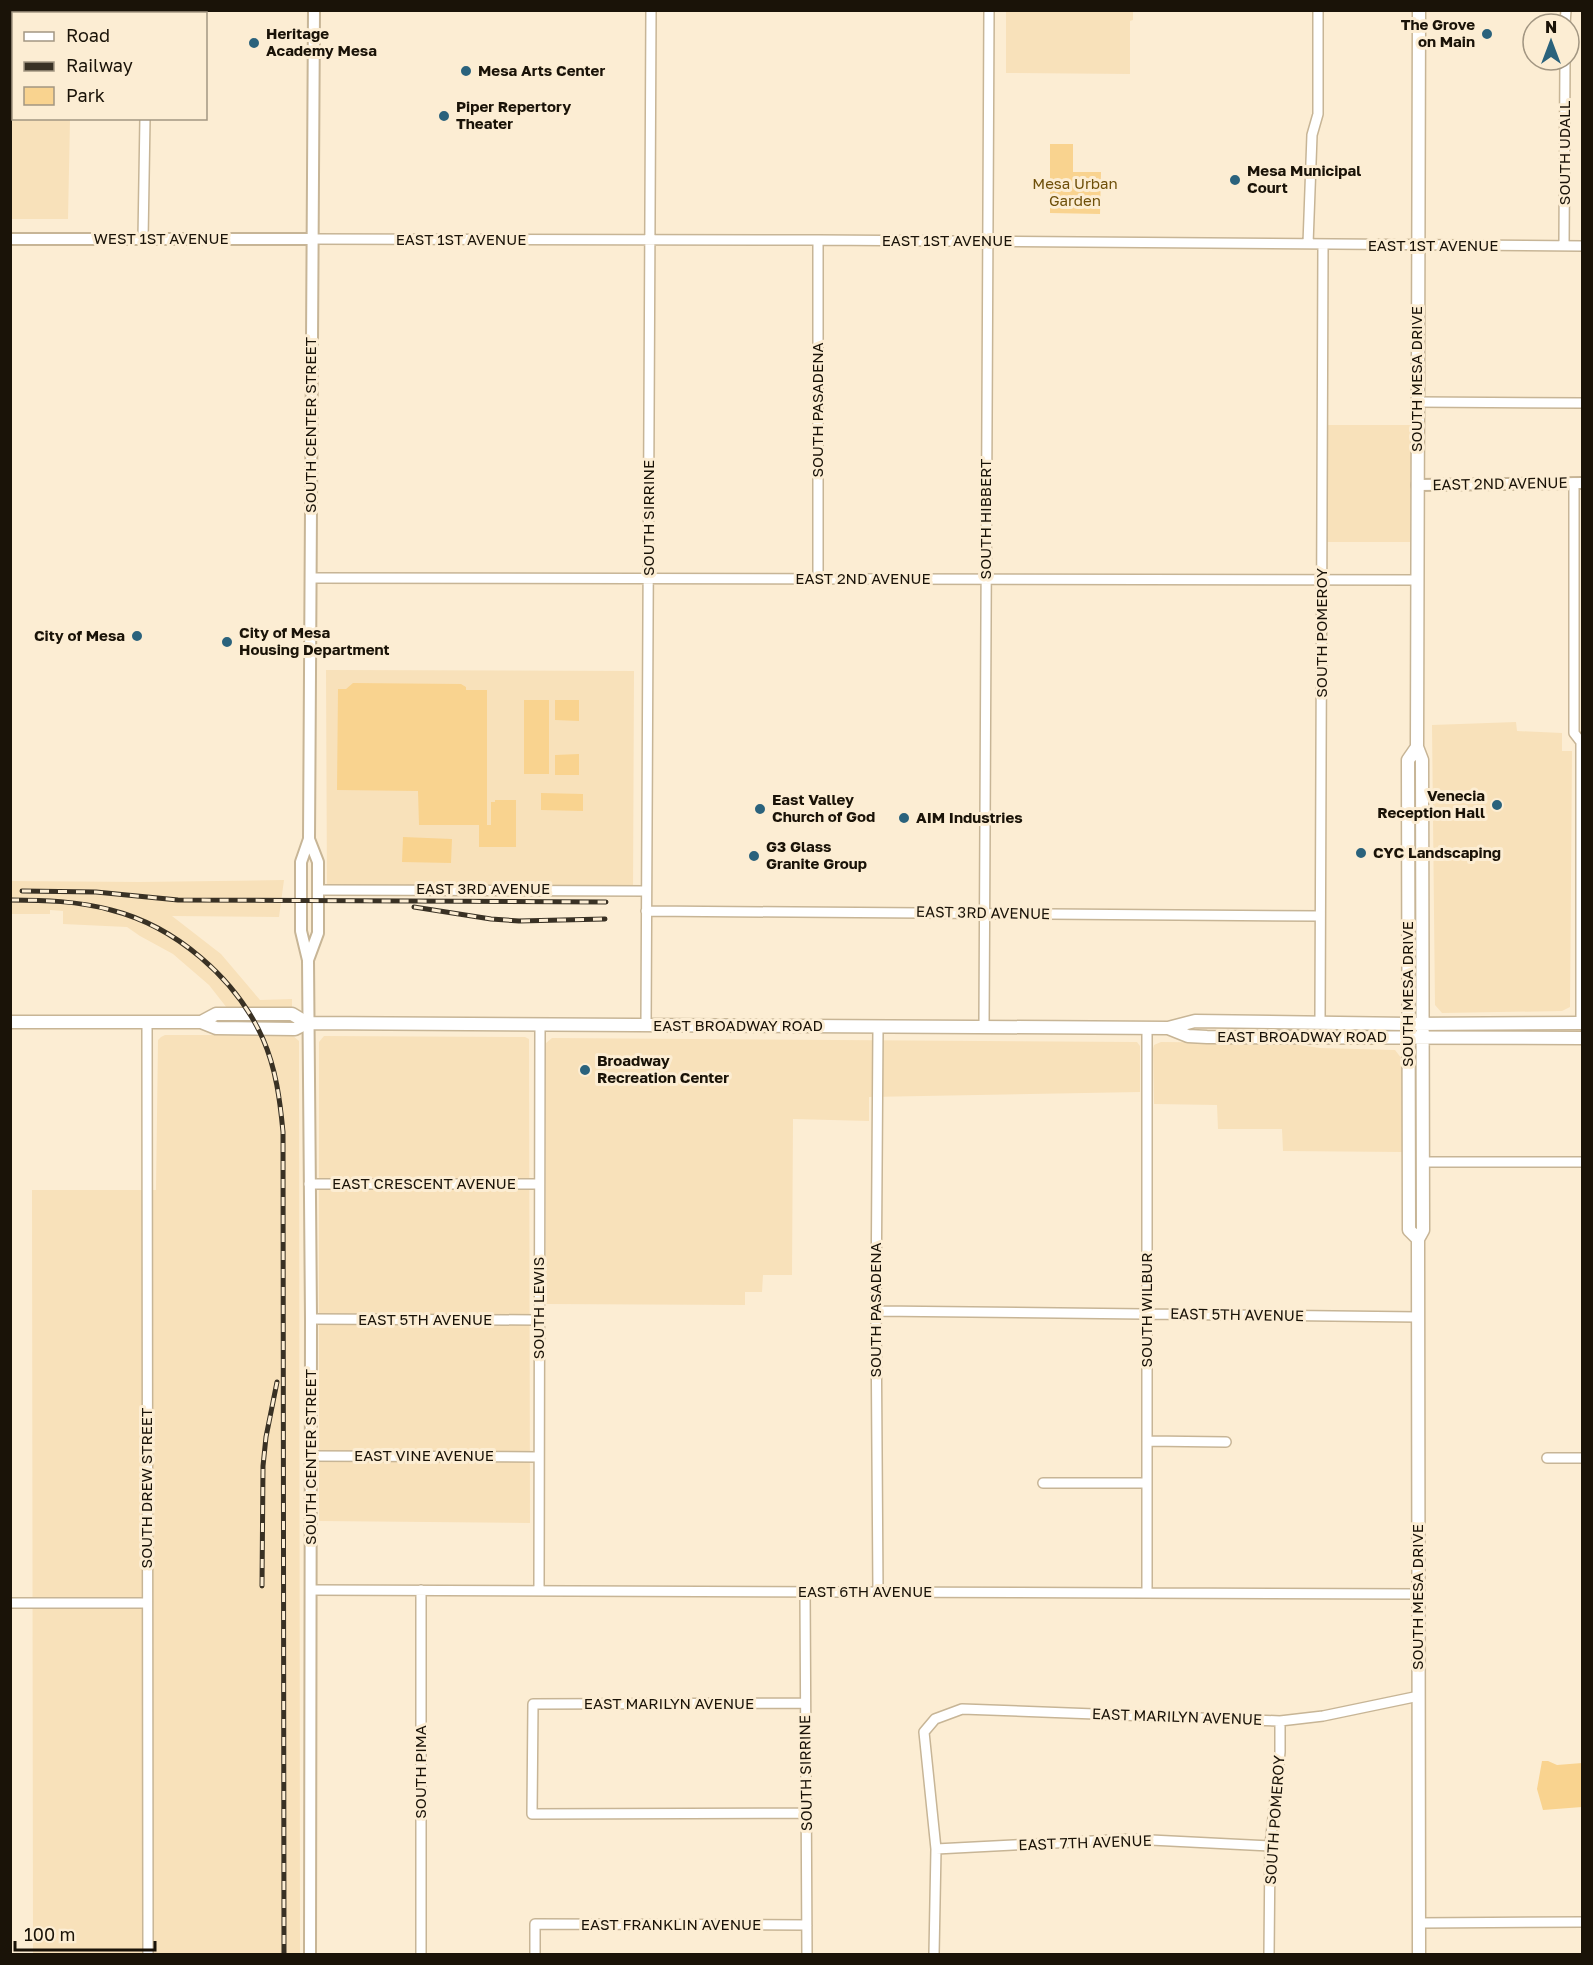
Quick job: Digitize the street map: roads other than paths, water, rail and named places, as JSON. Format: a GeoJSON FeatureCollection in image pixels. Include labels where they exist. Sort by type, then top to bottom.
{"type":"FeatureCollection","features":[{"type":"Feature","properties":{"kind":"main road","name":"SOUTH MESA DRIVE"},"geometry":{"type":"LineString","coordinates":[[1419,10],[1416,580],[1417,747],[1422,760],[1424,1037],[1423,1230],[1418,1239],[1419,1954]]}},
{"type":"Feature","properties":{"kind":"main road","name":"SOUTH MESA DRIVE"},"geometry":{"type":"LineString","coordinates":[[1417,747],[1408,760],[1408,1037],[1409,1230],[1418,1239]]}},
{"type":"Feature","properties":{"kind":"main road","name":"EAST BROADWAY ROAD"},"geometry":{"type":"LineString","coordinates":[[10,1022],[201,1022],[216,1014],[292,1014],[307,1023],[878,1028],[1168,1028],[1195,1021],[1408,1024],[1582,1023]]}},
{"type":"Feature","properties":{"kind":"main road","name":"EAST BROADWAY ROAD"},"geometry":{"type":"LineString","coordinates":[[1168,1028],[1188,1036],[1582,1038]]}},
{"type":"Feature","properties":{"kind":"street","name":"SOUTH CENTER STREET"},"geometry":{"type":"LineString","coordinates":[[310,1954],[311,1319],[308,960],[301,931],[301,884],[302,862],[309,839],[314,10]]}},
{"type":"Feature","properties":{"kind":"street","name":"SOUTH SIRRINE"},"geometry":{"type":"LineString","coordinates":[[646,1026],[651,10]]}},
{"type":"Feature","properties":{"kind":"street","name":"SOUTH HIBBERT"},"geometry":{"type":"LineString","coordinates":[[984,1028],[989,10]]}},
{"type":"Feature","properties":{"kind":"street"},"geometry":{"type":"LineString","coordinates":[[1308,244],[1312,135],[1318,114],[1317,10]]}},
{"type":"Feature","properties":{"kind":"street","name":"SOUTH UDALL"},"geometry":{"type":"LineString","coordinates":[[1564,246],[1565,72]]}},
{"type":"Feature","properties":{"kind":"street"},"geometry":{"type":"LineString","coordinates":[[143,239],[145,120]]}},
{"type":"Feature","properties":{"kind":"street","name":"WEST 1ST AVENUE"},"geometry":{"type":"LineString","coordinates":[[10,239],[312,239]]}},
{"type":"Feature","properties":{"kind":"street","name":"EAST 1ST AVENUE"},"geometry":{"type":"LineString","coordinates":[[312,239],[1582,246]]}},
{"type":"Feature","properties":{"kind":"street","name":"SOUTH PASADENA"},"geometry":{"type":"LineString","coordinates":[[818,240],[818,579]]}},
{"type":"Feature","properties":{"kind":"street","name":"SOUTH POMEROY"},"geometry":{"type":"LineString","coordinates":[[1320,1022],[1323,244]]}},
{"type":"Feature","properties":{"kind":"street"},"geometry":{"type":"LineString","coordinates":[[1417,402],[1582,403]]}},
{"type":"Feature","properties":{"kind":"street"},"geometry":{"type":"LineString","coordinates":[[1578,483],[1574,734],[1582,742],[1582,1023]]}},
{"type":"Feature","properties":{"kind":"street","name":"EAST 2ND AVENUE"},"geometry":{"type":"LineString","coordinates":[[1417,485],[1578,483]]}},
{"type":"Feature","properties":{"kind":"street","name":"EAST 2ND AVENUE"},"geometry":{"type":"LineString","coordinates":[[310,578],[1416,580]]}},
{"type":"Feature","properties":{"kind":"street","name":"SOUTH CENTER STREET"},"geometry":{"type":"LineString","coordinates":[[308,960],[318,933],[319,890],[318,862],[309,839]]}},
{"type":"Feature","properties":{"kind":"street","name":"EAST 3RD AVENUE"},"geometry":{"type":"LineString","coordinates":[[319,890],[646,891]]}},
{"type":"Feature","properties":{"kind":"street","name":"EAST 3RD AVENUE"},"geometry":{"type":"LineString","coordinates":[[646,911],[1320,916]]}},
{"type":"Feature","properties":{"kind":"street","name":"SOUTH DREW STREET"},"geometry":{"type":"LineString","coordinates":[[147,1022],[148,1954]]}},
{"type":"Feature","properties":{"kind":"street","name":"SOUTH LEWIS"},"geometry":{"type":"LineString","coordinates":[[539,1590],[540,1025]]}},
{"type":"Feature","properties":{"kind":"street","name":"SOUTH PASADENA"},"geometry":{"type":"LineString","coordinates":[[878,1028],[876,1311],[878,1592]]}},
{"type":"Feature","properties":{"kind":"street","name":"SOUTH WILBUR"},"geometry":{"type":"LineString","coordinates":[[1146,1028],[1147,1593]]}},
{"type":"Feature","properties":{"kind":"street"},"geometry":{"type":"LineString","coordinates":[[1424,1162],[1582,1162]]}},
{"type":"Feature","properties":{"kind":"street","name":"EAST CRESCENT AVENUE"},"geometry":{"type":"LineString","coordinates":[[309,1184],[539,1184]]}},
{"type":"Feature","properties":{"kind":"street","name":"EAST 5TH AVENUE"},"geometry":{"type":"LineString","coordinates":[[876,1311],[1418,1317]]}},
{"type":"Feature","properties":{"kind":"street","name":"EAST 5TH AVENUE"},"geometry":{"type":"LineString","coordinates":[[311,1319],[538,1320]]}},
{"type":"Feature","properties":{"kind":"street"},"geometry":{"type":"LineString","coordinates":[[1147,1441],[1226,1442]]}},
{"type":"Feature","properties":{"kind":"street","name":"EAST VINE AVENUE"},"geometry":{"type":"LineString","coordinates":[[310,1456],[539,1457]]}},
{"type":"Feature","properties":{"kind":"street"},"geometry":{"type":"LineString","coordinates":[[1547,1458],[1582,1458]]}},
{"type":"Feature","properties":{"kind":"street"},"geometry":{"type":"LineString","coordinates":[[1043,1483],[1147,1483]]}},
{"type":"Feature","properties":{"kind":"street","name":"EAST 6TH AVENUE"},"geometry":{"type":"LineString","coordinates":[[311,1590],[1418,1594]]}},
{"type":"Feature","properties":{"kind":"street","name":"SOUTH PIMA"},"geometry":{"type":"LineString","coordinates":[[421,1590],[422,1954]]}},
{"type":"Feature","properties":{"kind":"street","name":"SOUTH SIRRINE"},"geometry":{"type":"LineString","coordinates":[[805,1591],[807,1954]]}},
{"type":"Feature","properties":{"kind":"street"},"geometry":{"type":"LineString","coordinates":[[10,1603],[147,1603]]}},
{"type":"Feature","properties":{"kind":"street","name":"EAST MARILYN AVENUE"},"geometry":{"type":"LineString","coordinates":[[936,1849],[924,1732],[935,1719],[962,1709],[1280,1721],[1323,1716],[1419,1696]]}},
{"type":"Feature","properties":{"kind":"street","name":"EAST MARILYN AVENUE"},"geometry":{"type":"LineString","coordinates":[[805,1703],[533,1704],[532,1814],[807,1813]]}},
{"type":"Feature","properties":{"kind":"street","name":"SOUTH POMEROY"},"geometry":{"type":"LineString","coordinates":[[1269,1954],[1270,1846],[1280,1752],[1280,1721]]}},
{"type":"Feature","properties":{"kind":"street","name":"EAST 7TH AVENUE"},"geometry":{"type":"LineString","coordinates":[[936,1849],[1131,1839],[1270,1846]]}},
{"type":"Feature","properties":{"kind":"street"},"geometry":{"type":"LineString","coordinates":[[934,1954],[936,1849]]}},
{"type":"Feature","properties":{"kind":"street"},"geometry":{"type":"LineString","coordinates":[[1419,1923],[1582,1922]]}},
{"type":"Feature","properties":{"kind":"street","name":"EAST FRANKLIN AVENUE"},"geometry":{"type":"LineString","coordinates":[[535,1954],[535,1924],[807,1925]]}},
{"type":"Feature","properties":{"kind":"railway"},"geometry":{"type":"LineString","coordinates":[[22,891],[96,892],[178,900],[606,902]]}},
{"type":"Feature","properties":{"kind":"railway"},"geometry":{"type":"LineString","coordinates":[[10,900],[61,902],[111,910],[158,928],[180,942],[201,958],[237,995],[263,1039],[274,1073],[283,1132],[284,1954]]}},
{"type":"Feature","properties":{"kind":"railway"},"geometry":{"type":"LineString","coordinates":[[414,907],[519,921],[605,919]]}},
{"type":"Feature","properties":{"kind":"railway"},"geometry":{"type":"LineString","coordinates":[[262,1586],[263,1466],[266,1437],[277,1382]]}},
{"type":"Feature","properties":{"kind":"place","name":"The Grove on Main"},"geometry":{"type":"Point","coordinates":[1487,34]}},
{"type":"Feature","properties":{"kind":"place","name":"Heritage Academy Mesa"},"geometry":{"type":"Point","coordinates":[254,43]}},
{"type":"Feature","properties":{"kind":"place","name":"Mesa Arts Center"},"geometry":{"type":"Point","coordinates":[466,71]}},
{"type":"Feature","properties":{"kind":"place","name":"Piper Repertory Theater"},"geometry":{"type":"Point","coordinates":[444,116]}},
{"type":"Feature","properties":{"kind":"place","name":"Mesa Municipal Court"},"geometry":{"type":"Point","coordinates":[1235,180]}},
{"type":"Feature","properties":{"kind":"place","name":"City of Mesa"},"geometry":{"type":"Point","coordinates":[137,636]}},
{"type":"Feature","properties":{"kind":"place","name":"City of Mesa Housing Department"},"geometry":{"type":"Point","coordinates":[227,642]}},
{"type":"Feature","properties":{"kind":"place","name":"Venecia Reception Hall"},"geometry":{"type":"Point","coordinates":[1497,805]}},
{"type":"Feature","properties":{"kind":"place","name":"East Valley Church of God"},"geometry":{"type":"Point","coordinates":[760,809]}},
{"type":"Feature","properties":{"kind":"place","name":"AIM Industries"},"geometry":{"type":"Point","coordinates":[904,818]}},
{"type":"Feature","properties":{"kind":"place","name":"CYC Landscaping"},"geometry":{"type":"Point","coordinates":[1361,853]}},
{"type":"Feature","properties":{"kind":"place","name":"G3 Glass Granite Group"},"geometry":{"type":"Point","coordinates":[754,856]}},
{"type":"Feature","properties":{"kind":"place","name":"Broadway Recreation Center"},"geometry":{"type":"Point","coordinates":[585,1070]}},
{"type":"Feature","properties":{"kind":"park label","name":"Mesa Urban Garden"},"geometry":{"type":"Point","coordinates":[1075,192]}}]}
